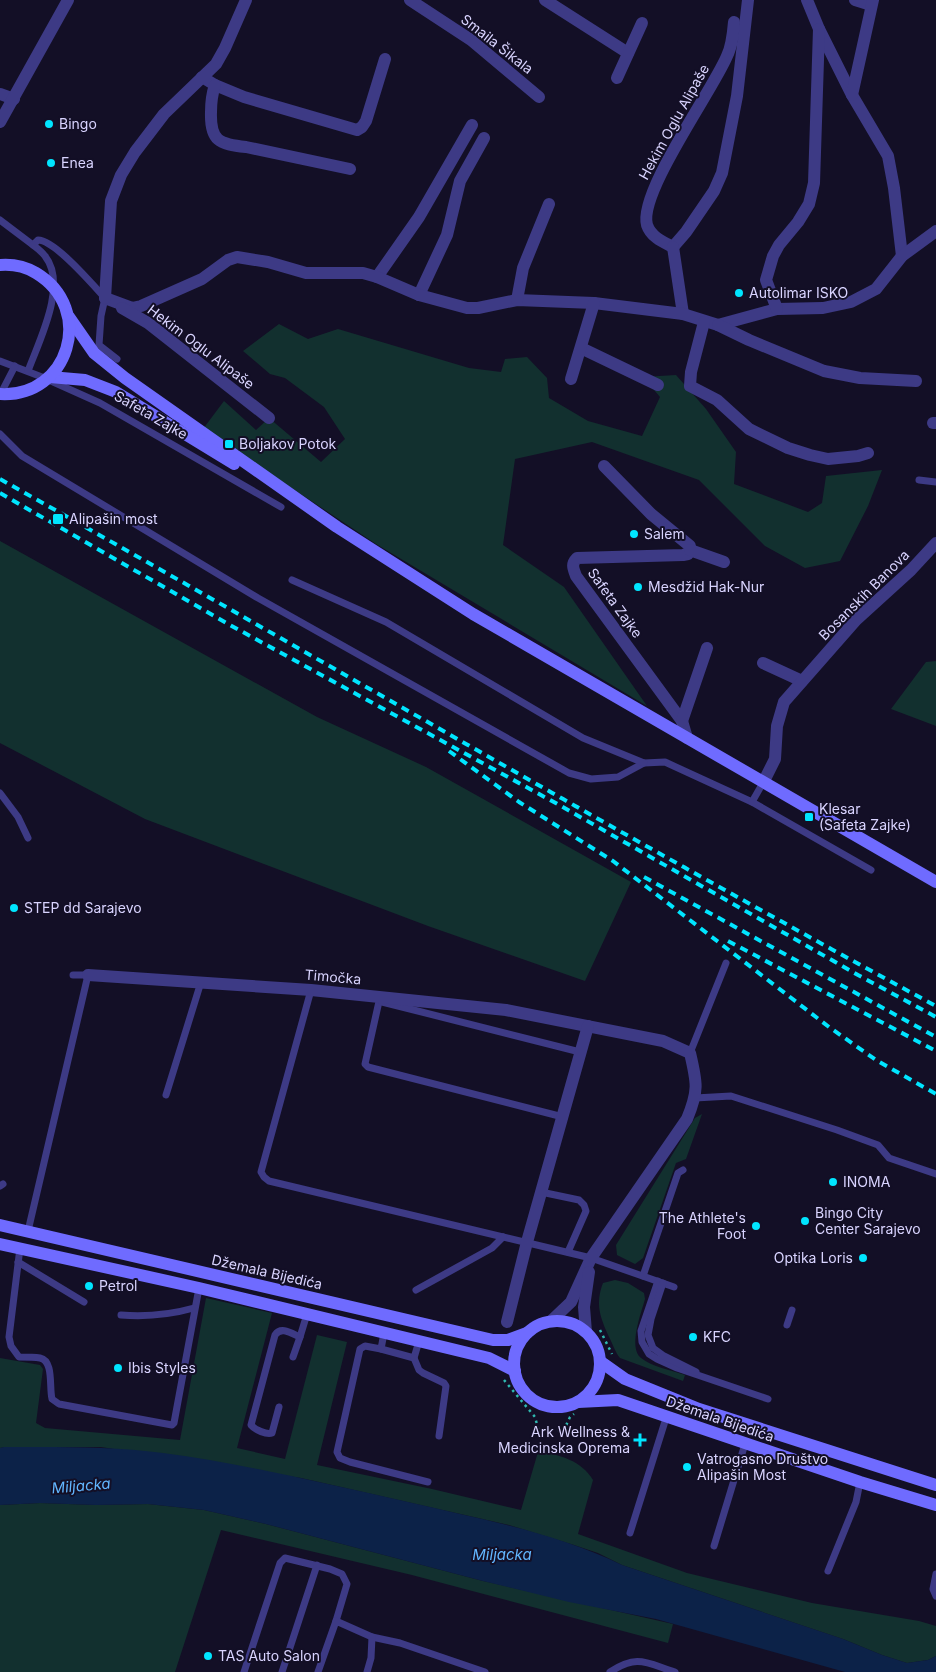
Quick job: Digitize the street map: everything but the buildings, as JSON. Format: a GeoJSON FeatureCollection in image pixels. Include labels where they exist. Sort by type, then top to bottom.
{"type":"FeatureCollection","features":[{"type":"Feature","properties":{"kind":"street"},"geometry":{"type":"LineString","coordinates":[[0,122],[68,0]]}},
{"type":"Feature","properties":{"kind":"street"},"geometry":{"type":"LineString","coordinates":[[105,298],[111,202],[121,175],[135,152],[164,114],[216,64],[246,0]]}},
{"type":"Feature","properties":{"kind":"street","name":"Smaila Šikala"},"geometry":{"type":"LineString","coordinates":[[410,0],[471,40],[539,98]]}},
{"type":"Feature","properties":{"kind":"street"},"geometry":{"type":"LineString","coordinates":[[545,0],[628,53]]}},
{"type":"Feature","properties":{"kind":"street"},"geometry":{"type":"LineString","coordinates":[[683,314],[673,247],[686,232],[714,191],[722,173],[737,96],[748,0]]}},
{"type":"Feature","properties":{"kind":"street"},"geometry":{"type":"LineString","coordinates":[[807,0],[819,30],[852,95],[888,156],[894,188],[902,256]]}},
{"type":"Feature","properties":{"kind":"street"},"geometry":{"type":"LineString","coordinates":[[852,95],[872,2],[855,0]]}},
{"type":"Feature","properties":{"kind":"street","name":"Hekim Oglu Alipaše"},"geometry":{"type":"LineString","coordinates":[[673,247],[654,237],[648,226],[649,204],[654,189],[690,121],[728,56],[734,22]]}},
{"type":"Feature","properties":{"kind":"street"},"geometry":{"type":"LineString","coordinates":[[616,78],[642,23]]}},
{"type":"Feature","properties":{"kind":"street"},"geometry":{"type":"LineString","coordinates":[[777,309],[766,280],[770,264],[779,246],[798,222],[809,204],[814,183],[819,30]]}},
{"type":"Feature","properties":{"kind":"street"},"geometry":{"type":"LineString","coordinates":[[202,77],[215,85],[268,105],[357,130],[366,121],[385,59]]}},
{"type":"Feature","properties":{"kind":"street"},"geometry":{"type":"LineString","coordinates":[[215,85],[211,102],[210,124],[213,134],[218,141],[232,146],[246,147],[350,169]]}},
{"type":"Feature","properties":{"kind":"street"},"geometry":{"type":"LineString","coordinates":[[0,94],[14,99]]}},
{"type":"Feature","properties":{"kind":"street"},"geometry":{"type":"LineString","coordinates":[[377,277],[419,217],[472,125]]}},
{"type":"Feature","properties":{"kind":"street"},"geometry":{"type":"LineString","coordinates":[[419,295],[447,235],[460,181],[484,138]]}},
{"type":"Feature","properties":{"kind":"street"},"geometry":{"type":"LineString","coordinates":[[517,300],[523,268],[549,204]]}},
{"type":"Feature","properties":{"kind":"street","name":"Hekim Oglu Alipaše"},"geometry":{"type":"LineString","coordinates":[[718,325],[777,309],[823,308],[851,302],[876,289],[902,256],[936,231]]}},
{"type":"Feature","properties":{"kind":"street","name":"Hekim Oglu Alipaše"},"geometry":{"type":"LineString","coordinates":[[105,298],[132,308],[141,306],[202,279],[228,260],[237,257],[268,262],[306,273],[353,272],[377,277],[419,295],[473,308],[517,300],[594,303],[683,314],[718,325],[824,371],[860,378],[916,381]]}},
{"type":"Feature","properties":{"kind":"street"},"geometry":{"type":"LineString","coordinates":[[2,263],[28,269],[47,280],[61,297],[69,317],[94,353],[125,378],[336,526]]}},
{"type":"Feature","properties":{"kind":"street","name":"Hekim Oglu Alipaše"},"geometry":{"type":"LineString","coordinates":[[105,298],[148,323],[269,418]]}},
{"type":"Feature","properties":{"kind":"street"},"geometry":{"type":"LineString","coordinates":[[571,379],[594,303]]}},
{"type":"Feature","properties":{"kind":"street"},"geometry":{"type":"LineString","coordinates":[[3,395],[32,389],[50,377],[63,359],[70,339],[69,317]]}},
{"type":"Feature","properties":{"kind":"street"},"geometry":{"type":"LineString","coordinates":[[704,322],[691,372],[690,386],[717,400],[749,429],[788,448],[828,459],[868,453]]}},
{"type":"Feature","properties":{"kind":"street"},"geometry":{"type":"LineString","coordinates":[[580,348],[658,385]]}},
{"type":"Feature","properties":{"kind":"street"},"geometry":{"type":"LineString","coordinates":[[50,377],[85,380],[116,392],[336,526],[473,614],[936,881]]}},
{"type":"Feature","properties":{"kind":"street"},"geometry":{"type":"LineString","coordinates":[[604,466],[652,514],[690,546],[690,550],[724,562]]}},
{"type":"Feature","properties":{"kind":"street","name":"Bosanskih Banova"},"geometry":{"type":"LineString","coordinates":[[764,781],[775,759],[776,726],[784,702],[856,620],[911,570],[936,543]]}},
{"type":"Feature","properties":{"kind":"street","name":"Safeta Zajke"},"geometry":{"type":"LineString","coordinates":[[687,738],[682,721],[576,576],[573,567],[574,561],[577,558],[683,555],[688,554],[690,550]]}},
{"type":"Feature","properties":{"kind":"street"},"geometry":{"type":"LineString","coordinates":[[682,721],[707,648]]}},
{"type":"Feature","properties":{"kind":"street"},"geometry":{"type":"LineString","coordinates":[[763,663],[802,682]]}},
{"type":"Feature","properties":{"kind":"street","name":"Timočka"},"geometry":{"type":"LineString","coordinates":[[88,975],[311,990],[380,999],[506,1010],[663,1041],[690,1053]]}},
{"type":"Feature","properties":{"kind":"street"},"geometry":{"type":"LineString","coordinates":[[507,1322],[527,1242],[588,1026]]}},
{"type":"Feature","properties":{"kind":"street"},"geometry":{"type":"LineString","coordinates":[[551,1321],[571,1302],[591,1258],[686,1119],[695,1098],[696,1078],[690,1053]]}},
{"type":"Feature","properties":{"kind":"street","name":"Džemala Bijedića"},"geometry":{"type":"LineString","coordinates":[[0,1225],[493,1340],[508,1340],[527,1333],[538,1325],[551,1321]]}},
{"type":"Feature","properties":{"kind":"street"},"geometry":{"type":"LineString","coordinates":[[0,1244],[199,1288],[489,1358],[515,1371]]}},
{"type":"Feature","properties":{"kind":"street"},"geometry":{"type":"LineString","coordinates":[[578,1402],[585,1398],[595,1385],[601,1362],[584,1307],[591,1258]]}},
{"type":"Feature","properties":{"kind":"street"},"geometry":{"type":"LineString","coordinates":[[551,1321],[564,1321],[591,1328]]}},
{"type":"Feature","properties":{"kind":"street"},"geometry":{"type":"LineString","coordinates":[[515,1371],[514,1357],[519,1344],[527,1333]]}},
{"type":"Feature","properties":{"kind":"street","name":"Džemala Bijedića"},"geometry":{"type":"LineString","coordinates":[[601,1362],[625,1379],[699,1409],[936,1486]]}},
{"type":"Feature","properties":{"kind":"street","name":"Džemala Bijedića"},"geometry":{"type":"LineString","coordinates":[[515,1371],[519,1384],[527,1395],[538,1403],[551,1407],[561,1407],[578,1402],[618,1400],[667,1415],[745,1444],[860,1482],[936,1505]]}},
{"type":"Feature","properties":{"kind":"lane"},"geometry":{"type":"LineString","coordinates":[[0,220],[34,245],[46,257],[53,275],[53,298],[28,371]]}},
{"type":"Feature","properties":{"kind":"lane"},"geometry":{"type":"LineString","coordinates":[[34,245],[38,240],[44,240],[76,267],[105,298],[100,323],[99,346],[117,359]]}},
{"type":"Feature","properties":{"kind":"lane","name":"Safeta Zajke"},"geometry":{"type":"LineString","coordinates":[[0,361],[28,371],[100,403],[281,507]]}},
{"type":"Feature","properties":{"kind":"lane"},"geometry":{"type":"LineString","coordinates":[[3,395],[14,366]]}},
{"type":"Feature","properties":{"kind":"lane"},"geometry":{"type":"LineString","coordinates":[[0,434],[22,456],[258,598],[569,773],[591,779],[618,777],[644,763]]}},
{"type":"Feature","properties":{"kind":"lane"},"geometry":{"type":"LineString","coordinates":[[919,480],[936,482]]}},
{"type":"Feature","properties":{"kind":"lane"},"geometry":{"type":"LineString","coordinates":[[292,580],[386,622],[583,738],[644,763],[665,762],[752,802],[870,870]]}},
{"type":"Feature","properties":{"kind":"lane"},"geometry":{"type":"LineString","coordinates":[[752,802],[764,781]]}},
{"type":"Feature","properties":{"kind":"lane"},"geometry":{"type":"LineString","coordinates":[[0,793],[18,817],[28,838]]}},
{"type":"Feature","properties":{"kind":"lane"},"geometry":{"type":"LineString","coordinates":[[690,1053],[726,963]]}},
{"type":"Feature","properties":{"kind":"lane","name":"Timočka"},"geometry":{"type":"LineString","coordinates":[[73,975],[88,975]]}},
{"type":"Feature","properties":{"kind":"lane"},"geometry":{"type":"LineString","coordinates":[[28,1231],[88,975]]}},
{"type":"Feature","properties":{"kind":"lane"},"geometry":{"type":"LineString","coordinates":[[166,1095],[201,982]]}},
{"type":"Feature","properties":{"kind":"lane"},"geometry":{"type":"LineString","coordinates":[[311,990],[261,1172],[264,1177],[269,1181],[591,1258],[674,1287]]}},
{"type":"Feature","properties":{"kind":"lane"},"geometry":{"type":"LineString","coordinates":[[563,1117],[368,1067],[365,1064],[380,999],[580,1052]]}},
{"type":"Feature","properties":{"kind":"lane"},"geometry":{"type":"LineString","coordinates":[[695,1098],[731,1096],[878,1145],[889,1158],[936,1174]]}},
{"type":"Feature","properties":{"kind":"lane"},"geometry":{"type":"LineString","coordinates":[[643,1276],[678,1174],[683,1170]]}},
{"type":"Feature","properties":{"kind":"lane"},"geometry":{"type":"LineString","coordinates":[[542,1192],[579,1200],[584,1205],[586,1211],[568,1252]]}},
{"type":"Feature","properties":{"kind":"lane"},"geometry":{"type":"LineString","coordinates":[[416,1290],[492,1248],[503,1237]]}},
{"type":"Feature","properties":{"kind":"lane"},"geometry":{"type":"LineString","coordinates":[[20,1248],[8,1337],[11,1346],[19,1356],[41,1358],[47,1362],[50,1367],[52,1399],[59,1404],[172,1425],[176,1420],[199,1288]]}},
{"type":"Feature","properties":{"kind":"lane"},"geometry":{"type":"LineString","coordinates":[[18,1262],[84,1302]]}},
{"type":"Feature","properties":{"kind":"lane"},"geometry":{"type":"LineString","coordinates":[[660,1282],[641,1331],[642,1342],[650,1354],[677,1368],[768,1399]]}},
{"type":"Feature","properties":{"kind":"lane"},"geometry":{"type":"LineString","coordinates":[[120,1315],[148,1317],[173,1314],[194,1308]]}},
{"type":"Feature","properties":{"kind":"lane"},"geometry":{"type":"LineString","coordinates":[[787,1325],[792,1310]]}},
{"type":"Feature","properties":{"kind":"lane"},"geometry":{"type":"LineString","coordinates":[[294,1357],[307,1314]]}},
{"type":"Feature","properties":{"kind":"lane"},"geometry":{"type":"LineString","coordinates":[[280,1407],[272,1433],[268,1434],[251,1425],[275,1335],[278,1331],[282,1330],[300,1337]]}},
{"type":"Feature","properties":{"kind":"lane"},"geometry":{"type":"LineString","coordinates":[[381,1349],[384,1333]]}},
{"type":"Feature","properties":{"kind":"lane"},"geometry":{"type":"LineString","coordinates":[[419,1341],[414,1358],[419,1370],[444,1383],[446,1386],[439,1436]]}},
{"type":"Feature","properties":{"kind":"lane"},"geometry":{"type":"LineString","coordinates":[[414,1358],[365,1346],[360,1349],[337,1452],[340,1458],[350,1462],[428,1482]]}},
{"type":"Feature","properties":{"kind":"lane"},"geometry":{"type":"LineString","coordinates":[[630,1533],[667,1415]]}},
{"type":"Feature","properties":{"kind":"lane"},"geometry":{"type":"LineString","coordinates":[[714,1546],[745,1444]]}},
{"type":"Feature","properties":{"kind":"lane"},"geometry":{"type":"LineString","coordinates":[[828,1571],[856,1502],[860,1482]]}},
{"type":"Feature","properties":{"kind":"lane"},"geometry":{"type":"LineString","coordinates":[[244,1672],[280,1563],[285,1558],[317,1565],[342,1574],[347,1584],[318,1672]]}},
{"type":"Feature","properties":{"kind":"lane"},"geometry":{"type":"LineString","coordinates":[[282,1672],[317,1565]]}},
{"type":"Feature","properties":{"kind":"lane"},"geometry":{"type":"LineString","coordinates":[[936,1574],[933,1589],[936,1596]]}},
{"type":"Feature","properties":{"kind":"lane"},"geometry":{"type":"LineString","coordinates":[[336,1621],[372,1637],[400,1643],[485,1672]]}},
{"type":"Feature","properties":{"kind":"lane"},"geometry":{"type":"LineString","coordinates":[[366,1672],[371,1658],[372,1637]]}},
{"type":"Feature","properties":{"kind":"lane"},"geometry":{"type":"LineString","coordinates":[[610,1672],[620,1665],[634,1660],[675,1672]]}},
{"type":"Feature","properties":{"kind":"path"},"geometry":{"type":"LineString","coordinates":[[591,1328],[614,1359]]}},
{"type":"Feature","properties":{"kind":"path"},"geometry":{"type":"LineString","coordinates":[[501,1378],[535,1418],[539,1432],[546,1431]]}},
{"type":"Feature","properties":{"kind":"green space"},"geometry":{"type":"Polygon","coordinates":[[[279,324],[308,339],[338,329],[469,368],[501,372],[505,359],[527,357],[547,378],[549,398],[588,421],[642,436],[660,397],[643,377],[676,375],[706,409],[736,452],[734,484],[808,512],[822,503],[826,476],[882,470],[868,506],[840,561],[805,568],[765,546],[699,480],[592,442],[515,459],[503,545],[564,587],[647,706],[376,544],[203,429],[224,401],[256,430],[269,418],[321,462],[345,439],[324,407],[285,378],[270,374],[243,351],[279,324]]]}},
{"type":"Feature","properties":{"kind":"green space"},"geometry":{"type":"Polygon","coordinates":[[[0,541],[317,717],[426,767],[631,882],[585,981],[428,926],[145,819],[0,743],[0,541]]]}},
{"type":"Feature","properties":{"kind":"green space"},"geometry":{"type":"Polygon","coordinates":[[[936,661],[936,726],[891,709],[926,662],[936,661]]]}},
{"type":"Feature","properties":{"kind":"green space"},"geometry":{"type":"Polygon","coordinates":[[[702,1114],[686,1159],[676,1163],[643,1258],[635,1264],[617,1255],[616,1245],[695,1118],[702,1114]]]}},
{"type":"Feature","properties":{"kind":"green space"},"geometry":{"type":"Polygon","coordinates":[[[615,1280],[628,1283],[644,1293],[645,1299],[635,1338],[637,1353],[651,1364],[685,1375],[683,1381],[618,1356],[603,1323],[599,1304],[603,1283],[615,1280]]]}},
{"type":"Feature","properties":{"kind":"green space"},"geometry":{"type":"Polygon","coordinates":[[[206,1298],[272,1313],[237,1448],[285,1459],[317,1335],[347,1342],[317,1465],[521,1510],[538,1452],[562,1457],[583,1468],[593,1480],[578,1534],[687,1573],[812,1603],[919,1621],[936,1626],[936,1656],[928,1660],[907,1663],[843,1639],[622,1565],[598,1553],[509,1525],[301,1478],[101,1447],[0,1448],[0,1358],[40,1365],[43,1369],[36,1423],[45,1428],[180,1440],[206,1298]]]}},
{"type":"Feature","properties":{"kind":"green space"},"geometry":{"type":"Polygon","coordinates":[[[40,1503],[148,1504],[204,1510],[266,1524],[483,1581],[673,1624],[668,1643],[412,1575],[221,1530],[175,1672],[0,1672],[0,1505],[40,1503]]]}},
{"type":"Feature","properties":{"kind":"water","name":"Miljacka"},"geometry":{"type":"Polygon","coordinates":[[[84,1447],[163,1453],[286,1475],[489,1521],[570,1544],[622,1565],[843,1639],[907,1663],[928,1660],[936,1656],[936,1672],[845,1672],[656,1619],[569,1602],[266,1524],[204,1510],[148,1504],[40,1503],[0,1505],[0,1448],[84,1447]]]}},
{"type":"Feature","properties":{"kind":"railway"},"geometry":{"type":"LineString","coordinates":[[0,479],[701,877],[936,1006]]}},
{"type":"Feature","properties":{"kind":"railway"},"geometry":{"type":"LineString","coordinates":[[0,493],[230,625],[561,806],[858,975],[936,1017]]}},
{"type":"Feature","properties":{"kind":"railway"},"geometry":{"type":"LineString","coordinates":[[449,751],[519,802],[613,861],[829,1027],[876,1060],[936,1094]]}},
{"type":"Feature","properties":{"kind":"railway"},"geometry":{"type":"LineString","coordinates":[[644,877],[936,1037]]}},
{"type":"Feature","properties":{"kind":"railway"},"geometry":{"type":"LineString","coordinates":[[728,941],[936,1051]]}},
{"type":"Feature","properties":{"kind":"place","name":"Bingo"},"geometry":{"type":"Point","coordinates":[49,124]}},
{"type":"Feature","properties":{"kind":"place","name":"Enea"},"geometry":{"type":"Point","coordinates":[51,163]}},
{"type":"Feature","properties":{"kind":"place","name":"Autolimar ISKO"},"geometry":{"type":"Point","coordinates":[739,293]}},
{"type":"Feature","properties":{"kind":"place","name":"Boljakov Potok"},"geometry":{"type":"Point","coordinates":[229,444]}},
{"type":"Feature","properties":{"kind":"place","name":"Alipašin most"},"geometry":{"type":"Point","coordinates":[58,519]}},
{"type":"Feature","properties":{"kind":"place","name":"Salem"},"geometry":{"type":"Point","coordinates":[634,534]}},
{"type":"Feature","properties":{"kind":"place","name":"Mesdžid Hak-Nur"},"geometry":{"type":"Point","coordinates":[638,587]}},
{"type":"Feature","properties":{"kind":"place","name":"Klesar (Safeta Zajke)"},"geometry":{"type":"Point","coordinates":[809,817]}},
{"type":"Feature","properties":{"kind":"place","name":"STEP dd Sarajevo"},"geometry":{"type":"Point","coordinates":[14,908]}},
{"type":"Feature","properties":{"kind":"place","name":"INOMA"},"geometry":{"type":"Point","coordinates":[833,1182]}},
{"type":"Feature","properties":{"kind":"place","name":"Bingo City Center Sarajevo"},"geometry":{"type":"Point","coordinates":[805,1221]}},
{"type":"Feature","properties":{"kind":"place","name":"The Athlete's Foot"},"geometry":{"type":"Point","coordinates":[756,1226]}},
{"type":"Feature","properties":{"kind":"place","name":"Optika Loris"},"geometry":{"type":"Point","coordinates":[863,1258]}},
{"type":"Feature","properties":{"kind":"place","name":"Petrol"},"geometry":{"type":"Point","coordinates":[89,1286]}},
{"type":"Feature","properties":{"kind":"place","name":"KFC"},"geometry":{"type":"Point","coordinates":[693,1337]}},
{"type":"Feature","properties":{"kind":"place","name":"Ibis Styles"},"geometry":{"type":"Point","coordinates":[118,1368]}},
{"type":"Feature","properties":{"kind":"place","name":"Ark Wellness & Medicinska Oprema"},"geometry":{"type":"Point","coordinates":[640,1440]}},
{"type":"Feature","properties":{"kind":"place","name":"Vatrogasno Društvo Alipašin Most"},"geometry":{"type":"Point","coordinates":[687,1467]}},
{"type":"Feature","properties":{"kind":"place","name":"TAS Auto Salon"},"geometry":{"type":"Point","coordinates":[208,1656]}}]}
